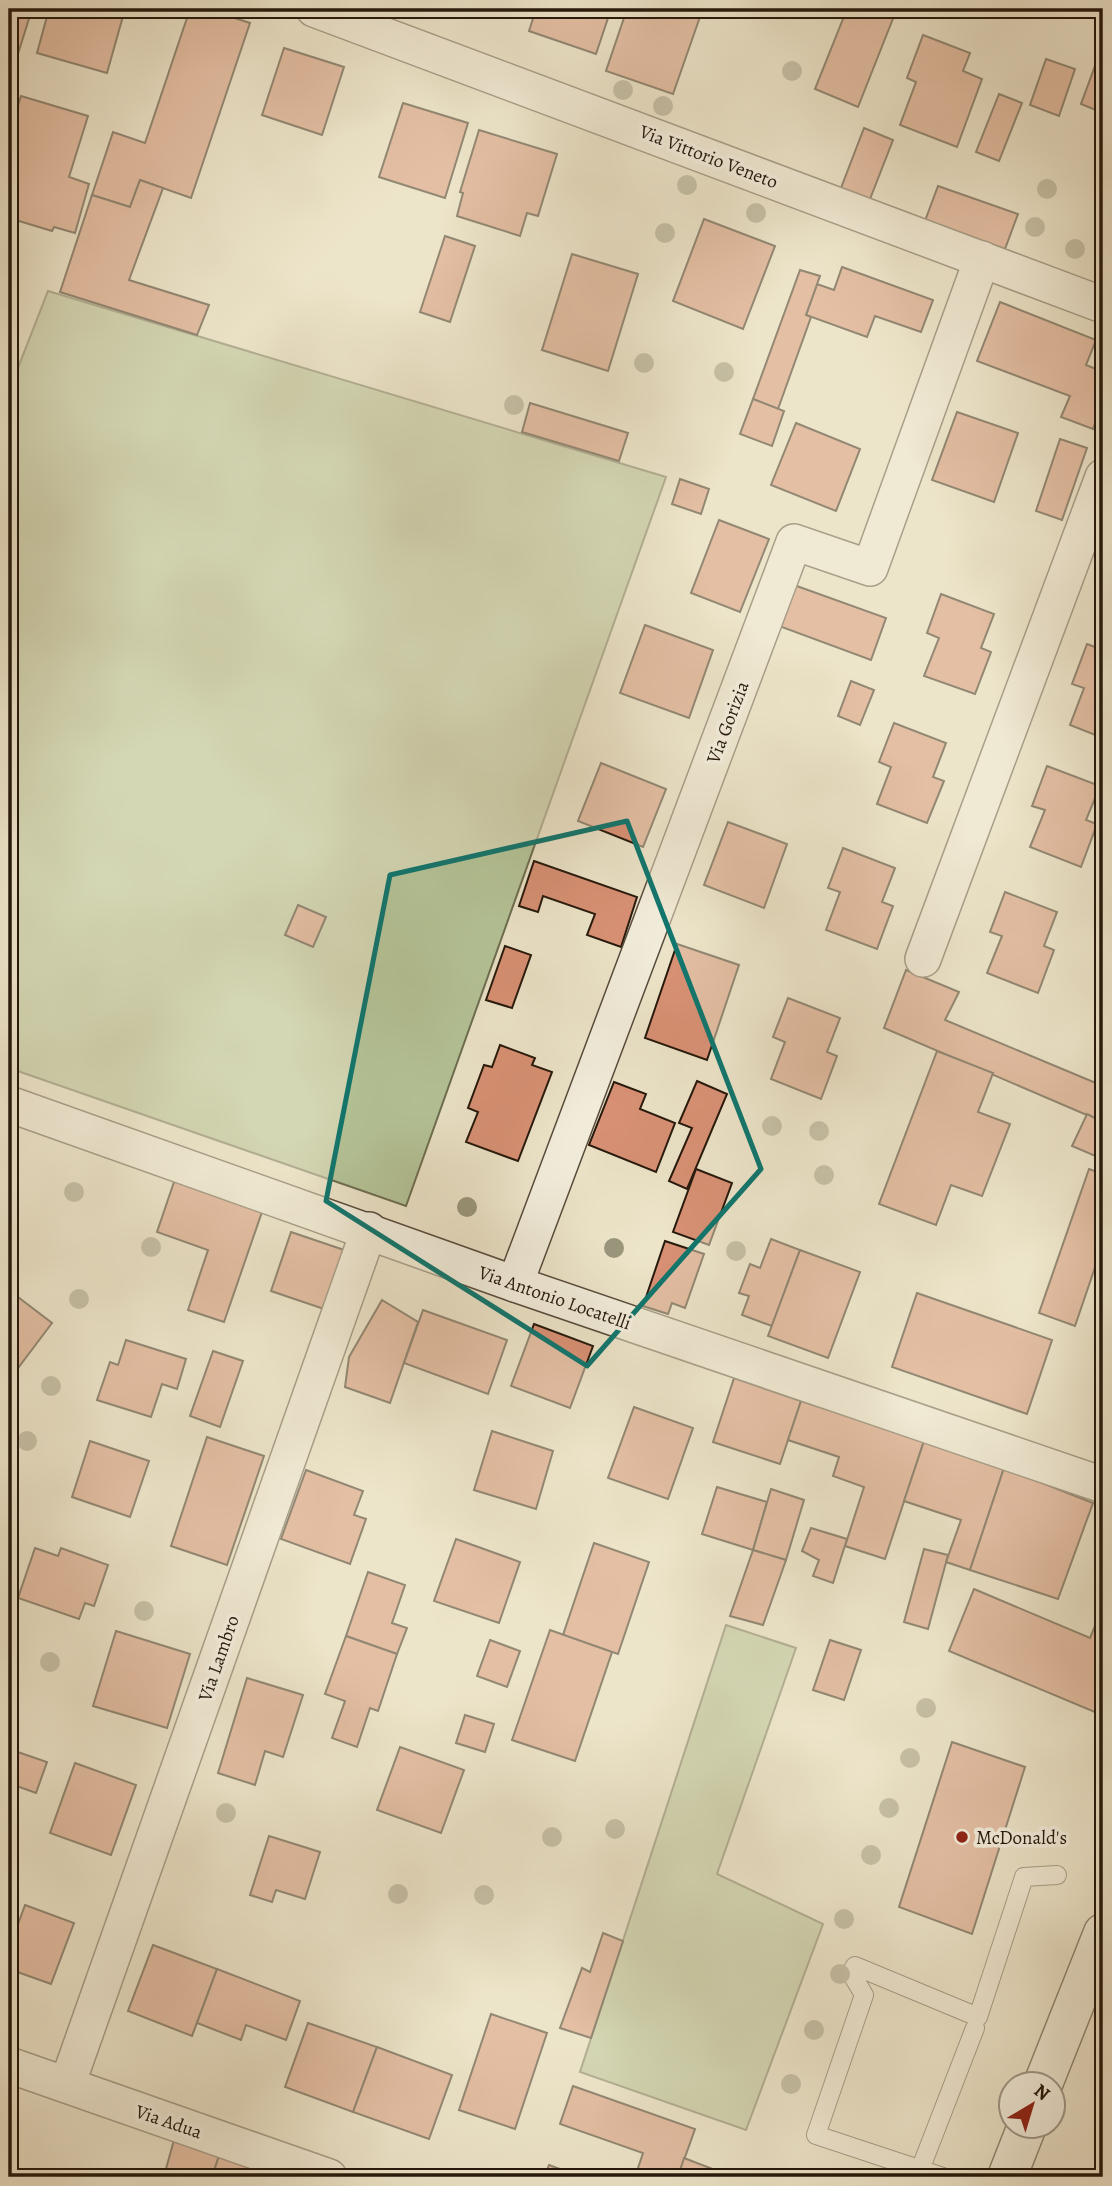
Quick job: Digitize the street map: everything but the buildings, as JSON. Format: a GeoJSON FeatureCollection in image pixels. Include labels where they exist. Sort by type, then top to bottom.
{"type":"FeatureCollection","features":[{"type":"Feature","properties":{"kind":"main road"},"geometry":{"type":"LineString","coordinates":[[1049,2070],[1103,1933]]}},
{"type":"Feature","properties":{"kind":"main road"},"geometry":{"type":"LineString","coordinates":[[1007,2177],[1022,2140]]}},
{"type":"Feature","properties":{"kind":"street","name":"Via Vittorio Veneto"},"geometry":{"type":"LineString","coordinates":[[314,9],[398,23],[982,259],[1103,305]]}},
{"type":"Feature","properties":{"kind":"street","name":"Via Gorizia"},"geometry":{"type":"LineString","coordinates":[[516,1284],[794,542],[870,568],[982,259]]}},
{"type":"Feature","properties":{"kind":"street"},"geometry":{"type":"LineString","coordinates":[[923,959],[1103,477]]}},
{"type":"Feature","properties":{"kind":"street","name":"Via Antonio Locatelli"},"geometry":{"type":"LineString","coordinates":[[9,1104],[516,1284],[1103,1485]]}},
{"type":"Feature","properties":{"kind":"street","name":"Via Lambro"},"geometry":{"type":"LineString","coordinates":[[67,2085],[369,1230]]}},
{"type":"Feature","properties":{"kind":"street","name":"Via Adua"},"geometry":{"type":"LineString","coordinates":[[9,2065],[330,2177]]}},
{"type":"Feature","properties":{"kind":"lane"},"geometry":{"type":"LineString","coordinates":[[943,2177],[816,2135],[864,1995],[851,1973],[855,1966],[978,2017],[1024,1877],[1057,1875]]}},
{"type":"Feature","properties":{"kind":"lane"},"geometry":{"type":"LineString","coordinates":[[920,2170],[975,2028]]}},
{"type":"Feature","properties":{"kind":"highlighted area"},"geometry":{"type":"Polygon","coordinates":[[[627,821],[761,1169],[587,1366],[326,1201],[390,875],[627,821]]]}},
{"type":"Feature","properties":{"kind":"green space"},"geometry":{"type":"Polygon","coordinates":[[[48,291],[666,477],[406,1206],[9,1068],[9,391],[48,291]]]}},
{"type":"Feature","properties":{"kind":"green space"},"geometry":{"type":"Polygon","coordinates":[[[726,1625],[796,1648],[717,1874],[823,1924],[746,2130],[580,2072],[726,1625]]]}},
{"type":"Feature","properties":{"kind":"place","name":"McDonald's"},"geometry":{"type":"Point","coordinates":[962,1837]}}]}
